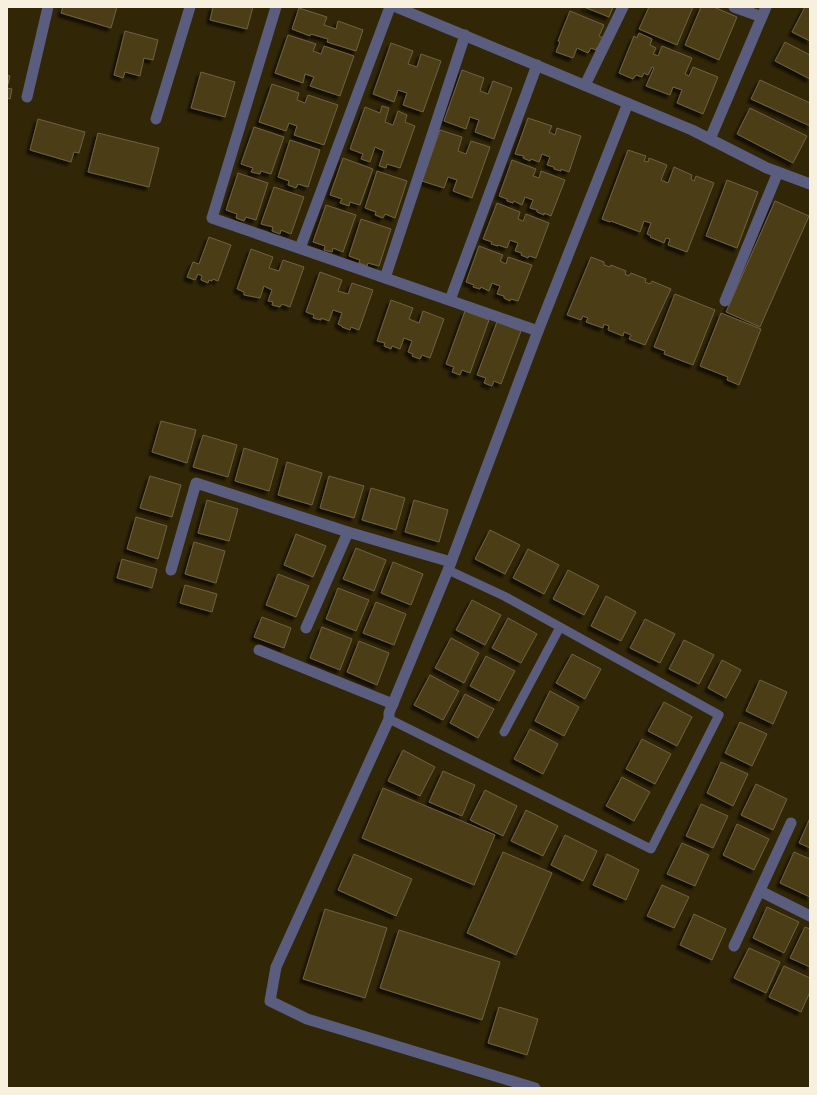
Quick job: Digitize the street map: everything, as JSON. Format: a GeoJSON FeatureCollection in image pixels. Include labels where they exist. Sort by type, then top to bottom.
{"type":"FeatureCollection","features":[{"type":"Feature","properties":{"kind":"street"},"geometry":{"type":"LineString","coordinates":[[27,97],[48,7]]}},
{"type":"Feature","properties":{"kind":"street"},"geometry":{"type":"LineString","coordinates":[[156,118],[190,7]]}},
{"type":"Feature","properties":{"kind":"street"},"geometry":{"type":"LineString","coordinates":[[276,7],[212,218],[538,331]]}},
{"type":"Feature","properties":{"kind":"street"},"geometry":{"type":"LineString","coordinates":[[300,248],[390,7]]}},
{"type":"Feature","properties":{"kind":"street"},"geometry":{"type":"LineString","coordinates":[[396,7],[692,130],[767,168],[810,184]]}},
{"type":"Feature","properties":{"kind":"street"},"geometry":{"type":"LineString","coordinates":[[585,85],[623,7]]}},
{"type":"Feature","properties":{"kind":"street"},"geometry":{"type":"LineString","coordinates":[[710,139],[764,12],[734,7]]}},
{"type":"Feature","properties":{"kind":"street"},"geometry":{"type":"LineString","coordinates":[[385,278],[465,35]]}},
{"type":"Feature","properties":{"kind":"street"},"geometry":{"type":"LineString","coordinates":[[450,300],[537,65]]}},
{"type":"Feature","properties":{"kind":"street"},"geometry":{"type":"LineString","coordinates":[[535,1088],[307,1019],[270,1000],[276,967],[388,718],[449,566],[538,331],[628,103]]}},
{"type":"Feature","properties":{"kind":"street"},"geometry":{"type":"LineString","coordinates":[[725,300],[778,172]]}},
{"type":"Feature","properties":{"kind":"street"},"geometry":{"type":"LineString","coordinates":[[171,570],[196,483],[449,566]]}},
{"type":"Feature","properties":{"kind":"street"},"geometry":{"type":"LineString","coordinates":[[306,628],[348,532]]}},
{"type":"Feature","properties":{"kind":"street"},"geometry":{"type":"LineString","coordinates":[[259,650],[393,704]]}},
{"type":"Feature","properties":{"kind":"street"},"geometry":{"type":"LineString","coordinates":[[734,946],[791,823]]}},
{"type":"Feature","properties":{"kind":"street"},"geometry":{"type":"LineString","coordinates":[[760,892],[810,916]]}},
{"type":"Feature","properties":{"kind":"lane"},"geometry":{"type":"LineString","coordinates":[[388,718],[651,849],[719,715],[449,566]]}},
{"type":"Feature","properties":{"kind":"lane"},"geometry":{"type":"LineString","coordinates":[[504,732],[560,627]]}},
{"type":"Feature","properties":{"kind":"building"},"geometry":{"type":"Polygon","coordinates":[[[63,7],[117,7],[111,28],[61,13],[63,7]]]}},
{"type":"Feature","properties":{"kind":"building"},"geometry":{"type":"Polygon","coordinates":[[[213,7],[253,7],[247,29],[210,20],[213,7]]]}},
{"type":"Feature","properties":{"kind":"building"},"geometry":{"type":"Polygon","coordinates":[[[584,7],[613,7],[609,17],[584,7]]]}},
{"type":"Feature","properties":{"kind":"building"},"geometry":{"type":"Polygon","coordinates":[[[649,7],[693,7],[677,45],[639,29],[649,7]]]}},
{"type":"Feature","properties":{"kind":"building"},"geometry":{"type":"Polygon","coordinates":[[[701,7],[714,7],[737,17],[719,60],[685,45],[701,7]]]}},
{"type":"Feature","properties":{"kind":"building"},"geometry":{"type":"Polygon","coordinates":[[[805,7],[810,7],[810,41],[792,32],[805,7]]]}},
{"type":"Feature","properties":{"kind":"building"},"geometry":{"type":"Polygon","coordinates":[[[299,8],[327,17],[324,25],[336,29],[338,21],[363,30],[356,51],[327,42],[328,39],[311,34],[310,36],[292,29],[299,8]]]}},
{"type":"Feature","properties":{"kind":"building"},"geometry":{"type":"Polygon","coordinates":[[[570,11],[604,25],[599,36],[603,38],[602,49],[597,47],[596,50],[591,48],[588,53],[577,48],[573,58],[556,52],[560,42],[558,41],[570,11]]]}},
{"type":"Feature","properties":{"kind":"building"},"geometry":{"type":"Polygon","coordinates":[[[125,31],[158,40],[153,60],[144,58],[140,76],[125,72],[123,78],[114,75],[125,31]]]}},
{"type":"Feature","properties":{"kind":"building"},"geometry":{"type":"Polygon","coordinates":[[[639,33],[652,39],[650,45],[656,48],[653,54],[658,56],[662,46],[692,58],[685,74],[689,76],[693,67],[718,77],[703,114],[677,103],[682,90],[673,87],[670,95],[646,86],[654,68],[652,67],[648,75],[644,73],[642,77],[636,75],[633,79],[619,73],[634,36],[637,38],[639,33]]]}},
{"type":"Feature","properties":{"kind":"building"},"geometry":{"type":"Polygon","coordinates":[[[288,35],[316,44],[313,51],[321,54],[324,46],[354,56],[340,96],[310,86],[314,77],[305,74],[303,83],[275,73],[288,35]]]}},
{"type":"Feature","properties":{"kind":"building"},"geometry":{"type":"Polygon","coordinates":[[[785,42],[810,55],[810,79],[775,61],[785,42]]]}},
{"type":"Feature","properties":{"kind":"building"},"geometry":{"type":"Polygon","coordinates":[[[391,43],[413,51],[408,64],[417,67],[421,54],[441,61],[423,112],[403,105],[407,93],[398,90],[394,102],[373,94],[391,43]]]}},
{"type":"Feature","properties":{"kind":"building"},"geometry":{"type":"Polygon","coordinates":[[[462,70],[484,78],[480,91],[488,94],[493,81],[512,88],[494,139],[475,132],[479,120],[470,117],[466,129],[444,121],[462,70]]]}},
{"type":"Feature","properties":{"kind":"building"},"geometry":{"type":"Polygon","coordinates":[[[201,72],[235,82],[225,117],[191,108],[201,72]]]}},
{"type":"Feature","properties":{"kind":"building"},"geometry":{"type":"Polygon","coordinates":[[[7,75],[10,76],[7,88],[7,75]]]}},
{"type":"Feature","properties":{"kind":"building"},"geometry":{"type":"Polygon","coordinates":[[[760,80],[810,103],[810,126],[751,99],[760,80]]]}},
{"type":"Feature","properties":{"kind":"building"},"geometry":{"type":"Polygon","coordinates":[[[272,84],[299,93],[297,100],[305,103],[308,95],[338,105],[324,145],[294,135],[297,126],[289,123],[286,131],[259,122],[272,84]]]}},
{"type":"Feature","properties":{"kind":"building"},"geometry":{"type":"Polygon","coordinates":[[[7,88],[12,89],[10,99],[7,98],[7,88]]]}},
{"type":"Feature","properties":{"kind":"building"},"geometry":{"type":"Polygon","coordinates":[[[382,106],[389,108],[385,122],[393,125],[398,111],[407,115],[405,122],[415,126],[400,168],[387,164],[386,168],[379,166],[384,151],[375,147],[370,162],[361,159],[363,154],[350,149],[365,107],[380,113],[382,106]]]}},
{"type":"Feature","properties":{"kind":"building"},"geometry":{"type":"Polygon","coordinates":[[[750,108],[807,136],[793,163],[737,134],[750,108]]]}},
{"type":"Feature","properties":{"kind":"building"},"geometry":{"type":"Polygon","coordinates":[[[528,118],[552,126],[549,132],[555,135],[557,128],[581,136],[569,172],[561,169],[561,171],[554,169],[554,167],[547,165],[550,157],[542,154],[539,162],[531,159],[530,161],[523,158],[524,156],[515,154],[528,118]]]}},
{"type":"Feature","properties":{"kind":"building"},"geometry":{"type":"Polygon","coordinates":[[[38,119],[85,132],[79,153],[74,152],[71,162],[30,150],[38,119]]]}},
{"type":"Feature","properties":{"kind":"building"},"geometry":{"type":"Polygon","coordinates":[[[254,127],[284,137],[271,174],[261,171],[260,174],[251,172],[253,168],[241,164],[254,127]]]}},
{"type":"Feature","properties":{"kind":"building"},"geometry":{"type":"Polygon","coordinates":[[[440,130],[462,137],[458,151],[466,154],[471,141],[490,147],[472,198],[453,191],[457,180],[448,177],[444,188],[422,181],[440,130]]]}},
{"type":"Feature","properties":{"kind":"building"},"geometry":{"type":"Polygon","coordinates":[[[98,133],[159,148],[149,187],[88,172],[98,133]]]}},
{"type":"Feature","properties":{"kind":"building"},"geometry":{"type":"Polygon","coordinates":[[[290,140],[320,150],[308,187],[298,184],[296,188],[288,185],[289,181],[278,177],[290,140]]]}},
{"type":"Feature","properties":{"kind":"building"},"geometry":{"type":"Polygon","coordinates":[[[628,150],[646,156],[644,161],[648,162],[649,158],[667,165],[661,180],[668,183],[674,167],[692,175],[691,179],[694,181],[696,176],[714,183],[687,252],[668,245],[670,239],[666,238],[664,243],[650,237],[651,236],[647,234],[651,223],[644,221],[640,232],[602,219],[628,150]]]}},
{"type":"Feature","properties":{"kind":"building"},"geometry":{"type":"Polygon","coordinates":[[[343,158],[373,169],[360,205],[350,202],[349,206],[340,203],[342,199],[330,195],[343,158]]]}},
{"type":"Feature","properties":{"kind":"building"},"geometry":{"type":"Polygon","coordinates":[[[512,160],[536,169],[533,176],[539,178],[541,171],[565,180],[551,216],[544,213],[544,215],[537,212],[537,210],[530,208],[533,200],[525,197],[522,205],[514,201],[513,203],[507,201],[507,199],[499,196],[512,160]]]}},
{"type":"Feature","properties":{"kind":"building"},"geometry":{"type":"Polygon","coordinates":[[[377,171],[407,181],[395,218],[385,214],[383,218],[375,215],[376,212],[365,208],[377,171]]]}},
{"type":"Feature","properties":{"kind":"building"},"geometry":{"type":"Polygon","coordinates":[[[238,173],[268,183],[256,220],[246,217],[244,221],[236,218],[237,214],[226,210],[238,173]]]}},
{"type":"Feature","properties":{"kind":"building"},"geometry":{"type":"Polygon","coordinates":[[[727,180],[758,192],[737,248],[706,236],[727,180]]]}},
{"type":"Feature","properties":{"kind":"building"},"geometry":{"type":"Polygon","coordinates":[[[274,187],[304,197],[291,234],[281,230],[280,234],[272,231],[273,227],[261,224],[274,187]]]}},
{"type":"Feature","properties":{"kind":"building"},"geometry":{"type":"Polygon","coordinates":[[[775,201],[809,216],[760,327],[726,312],[775,201]]]}},
{"type":"Feature","properties":{"kind":"building"},"geometry":{"type":"Polygon","coordinates":[[[497,203],[520,212],[518,219],[523,221],[526,214],[549,223],[536,258],[529,256],[528,258],[521,255],[522,253],[515,251],[518,243],[510,240],[507,248],[491,244],[492,242],[483,239],[497,203]]]}},
{"type":"Feature","properties":{"kind":"building"},"geometry":{"type":"Polygon","coordinates":[[[326,205],[356,215],[343,252],[333,248],[332,252],[324,250],[325,246],[313,242],[326,205]]]}},
{"type":"Feature","properties":{"kind":"building"},"geometry":{"type":"Polygon","coordinates":[[[361,219],[391,229],[379,266],[368,263],[367,266],[359,263],[360,260],[349,256],[361,219]]]}},
{"type":"Feature","properties":{"kind":"building"},"geometry":{"type":"Polygon","coordinates":[[[209,237],[231,245],[218,281],[213,279],[212,281],[209,280],[208,283],[201,280],[202,276],[198,274],[195,280],[187,277],[193,262],[199,264],[209,237]]]}},
{"type":"Feature","properties":{"kind":"building"},"geometry":{"type":"Polygon","coordinates":[[[479,246],[503,255],[500,261],[506,264],[508,257],[532,265],[518,301],[511,299],[510,301],[504,298],[504,296],[497,294],[500,286],[492,283],[489,291],[481,287],[480,289],[473,287],[474,285],[466,282],[479,246]]]}},
{"type":"Feature","properties":{"kind":"building"},"geometry":{"type":"Polygon","coordinates":[[[251,249],[273,257],[269,268],[279,271],[283,260],[304,267],[290,307],[282,304],[280,307],[272,305],[273,302],[268,301],[272,290],[264,286],[260,298],[244,295],[244,292],[237,289],[251,249]]]}},
{"type":"Feature","properties":{"kind":"building"},"geometry":{"type":"Polygon","coordinates":[[[591,257],[604,262],[604,265],[610,267],[611,265],[626,271],[625,274],[629,276],[631,273],[646,279],[645,282],[650,284],[652,281],[671,289],[645,345],[629,339],[631,335],[624,332],[623,336],[608,330],[609,326],[604,324],[603,328],[586,322],[588,318],[583,316],[581,320],[567,315],[591,257]]]}},
{"type":"Feature","properties":{"kind":"building"},"geometry":{"type":"Polygon","coordinates":[[[320,272],[342,280],[338,291],[348,294],[352,283],[373,290],[359,330],[351,327],[350,330],[338,324],[342,313],[333,310],[329,321],[321,318],[321,320],[313,318],[314,315],[306,312],[320,272]]]}},
{"type":"Feature","properties":{"kind":"building"},"geometry":{"type":"Polygon","coordinates":[[[675,294],[715,310],[693,365],[664,354],[665,351],[654,347],[675,294]]]}},
{"type":"Feature","properties":{"kind":"building"},"geometry":{"type":"Polygon","coordinates":[[[391,300],[413,308],[409,319],[419,323],[423,311],[444,319],[430,358],[422,355],[420,359],[412,356],[413,354],[408,352],[412,341],[404,338],[400,349],[392,346],[391,349],[384,346],[385,343],[377,341],[391,300]]]}},
{"type":"Feature","properties":{"kind":"building"},"geometry":{"type":"Polygon","coordinates":[[[465,311],[489,320],[470,373],[462,370],[460,375],[452,372],[454,367],[446,364],[465,311]]]}},
{"type":"Feature","properties":{"kind":"building"},"geometry":{"type":"Polygon","coordinates":[[[721,313],[761,329],[739,385],[727,380],[728,377],[700,366],[721,313]]]}},
{"type":"Feature","properties":{"kind":"building"},"geometry":{"type":"Polygon","coordinates":[[[497,322],[521,331],[501,384],[494,381],[492,386],[484,383],[486,378],[477,375],[497,322]]]}},
{"type":"Feature","properties":{"kind":"building"},"geometry":{"type":"Polygon","coordinates":[[[161,421],[196,430],[187,463],[152,452],[161,421]]]}},
{"type":"Feature","properties":{"kind":"building"},"geometry":{"type":"Polygon","coordinates":[[[203,435],[237,445],[228,477],[193,467],[203,435]]]}},
{"type":"Feature","properties":{"kind":"building"},"geometry":{"type":"Polygon","coordinates":[[[244,448],[278,459],[269,491],[235,481],[244,448]]]}},
{"type":"Feature","properties":{"kind":"building"},"geometry":{"type":"Polygon","coordinates":[[[287,462],[322,473],[312,505],[278,495],[287,462]]]}},
{"type":"Feature","properties":{"kind":"building"},"geometry":{"type":"Polygon","coordinates":[[[150,476],[181,485],[172,517],[140,508],[150,476]]]}},
{"type":"Feature","properties":{"kind":"building"},"geometry":{"type":"Polygon","coordinates":[[[329,476],[364,486],[354,518],[320,508],[329,476]]]}},
{"type":"Feature","properties":{"kind":"building"},"geometry":{"type":"Polygon","coordinates":[[[371,488],[405,498],[396,530],[362,520],[371,488]]]}},
{"type":"Feature","properties":{"kind":"building"},"geometry":{"type":"Polygon","coordinates":[[[207,500],[238,509],[229,541],[198,533],[207,500]]]}},
{"type":"Feature","properties":{"kind":"building"},"geometry":{"type":"Polygon","coordinates":[[[414,500],[448,510],[439,542],[405,532],[414,500]]]}},
{"type":"Feature","properties":{"kind":"building"},"geometry":{"type":"Polygon","coordinates":[[[136,517],[167,526],[158,559],[127,549],[136,517]]]}},
{"type":"Feature","properties":{"kind":"building"},"geometry":{"type":"Polygon","coordinates":[[[490,530],[520,545],[505,574],[475,559],[490,530]]]}},
{"type":"Feature","properties":{"kind":"building"},"geometry":{"type":"Polygon","coordinates":[[[296,534],[326,546],[313,577],[284,565],[296,534]]]}},
{"type":"Feature","properties":{"kind":"building"},"geometry":{"type":"Polygon","coordinates":[[[194,542],[225,551],[216,583],[185,574],[194,542]]]}},
{"type":"Feature","properties":{"kind":"building"},"geometry":{"type":"Polygon","coordinates":[[[356,548],[386,560],[374,591],[343,579],[356,548]]]}},
{"type":"Feature","properties":{"kind":"building"},"geometry":{"type":"Polygon","coordinates":[[[528,549],[559,565],[544,594],[513,578],[528,549]]]}},
{"type":"Feature","properties":{"kind":"building"},"geometry":{"type":"Polygon","coordinates":[[[122,559],[157,569],[152,588],[117,578],[122,559]]]}},
{"type":"Feature","properties":{"kind":"building"},"geometry":{"type":"Polygon","coordinates":[[[393,562],[423,574],[411,605],[381,593],[393,562]]]}},
{"type":"Feature","properties":{"kind":"building"},"geometry":{"type":"Polygon","coordinates":[[[568,570],[599,586],[584,615],[553,599],[568,570]]]}},
{"type":"Feature","properties":{"kind":"building"},"geometry":{"type":"Polygon","coordinates":[[[278,574],[309,586],[296,617],[266,605],[278,574]]]}},
{"type":"Feature","properties":{"kind":"building"},"geometry":{"type":"Polygon","coordinates":[[[185,585],[217,594],[212,612],[180,603],[185,585]]]}},
{"type":"Feature","properties":{"kind":"building"},"geometry":{"type":"Polygon","coordinates":[[[338,588],[369,600],[356,631],[326,619],[338,588]]]}},
{"type":"Feature","properties":{"kind":"building"},"geometry":{"type":"Polygon","coordinates":[[[606,596],[636,612],[621,641],[591,626],[606,596]]]}},
{"type":"Feature","properties":{"kind":"building"},"geometry":{"type":"Polygon","coordinates":[[[472,600],[501,615],[485,645],[456,630],[472,600]]]}},
{"type":"Feature","properties":{"kind":"building"},"geometry":{"type":"Polygon","coordinates":[[[376,602],[406,614],[394,645],[363,633],[376,602]]]}},
{"type":"Feature","properties":{"kind":"building"},"geometry":{"type":"Polygon","coordinates":[[[262,617],[291,628],[284,648],[254,637],[262,617]]]}},
{"type":"Feature","properties":{"kind":"building"},"geometry":{"type":"Polygon","coordinates":[[[508,618],[537,634],[521,663],[492,648],[508,618]]]}},
{"type":"Feature","properties":{"kind":"building"},"geometry":{"type":"Polygon","coordinates":[[[645,619],[675,634],[660,663],[630,648],[645,619]]]}},
{"type":"Feature","properties":{"kind":"building"},"geometry":{"type":"Polygon","coordinates":[[[322,627],[352,639],[340,670],[310,658],[322,627]]]}},
{"type":"Feature","properties":{"kind":"building"},"geometry":{"type":"Polygon","coordinates":[[[451,638],[479,653],[464,683],[435,668],[451,638]]]}},
{"type":"Feature","properties":{"kind":"building"},"geometry":{"type":"Polygon","coordinates":[[[684,640],[714,655],[699,684],[669,669],[684,640]]]}},
{"type":"Feature","properties":{"kind":"building"},"geometry":{"type":"Polygon","coordinates":[[[359,641],[389,653],[377,685],[347,672],[359,641]]]}},
{"type":"Feature","properties":{"kind":"building"},"geometry":{"type":"Polygon","coordinates":[[[572,654],[601,669],[585,699],[556,683],[572,654]]]}},
{"type":"Feature","properties":{"kind":"building"},"geometry":{"type":"Polygon","coordinates":[[[486,656],[515,671],[499,701],[470,686],[486,656]]]}},
{"type":"Feature","properties":{"kind":"building"},"geometry":{"type":"Polygon","coordinates":[[[722,660],[741,670],[726,698],[708,688],[722,660]]]}},
{"type":"Feature","properties":{"kind":"building"},"geometry":{"type":"Polygon","coordinates":[[[430,675],[459,691],[443,720],[414,705],[430,675]]]}},
{"type":"Feature","properties":{"kind":"building"},"geometry":{"type":"Polygon","coordinates":[[[760,680],[787,692],[773,724],[746,711],[760,680]]]}},
{"type":"Feature","properties":{"kind":"building"},"geometry":{"type":"Polygon","coordinates":[[[550,691],[579,707],[564,736],[535,721],[550,691]]]}},
{"type":"Feature","properties":{"kind":"building"},"geometry":{"type":"Polygon","coordinates":[[[465,694],[494,709],[478,738],[450,723],[465,694]]]}},
{"type":"Feature","properties":{"kind":"building"},"geometry":{"type":"Polygon","coordinates":[[[664,702],[692,717],[677,746],[648,731],[664,702]]]}},
{"type":"Feature","properties":{"kind":"building"},"geometry":{"type":"Polygon","coordinates":[[[740,722],[767,734],[752,766],[725,753],[740,722]]]}},
{"type":"Feature","properties":{"kind":"building"},"geometry":{"type":"Polygon","coordinates":[[[530,729],[558,744],[543,774],[514,759],[530,729]]]}},
{"type":"Feature","properties":{"kind":"building"},"geometry":{"type":"Polygon","coordinates":[[[642,739],[671,754],[655,784],[626,769],[642,739]]]}},
{"type":"Feature","properties":{"kind":"building"},"geometry":{"type":"Polygon","coordinates":[[[403,750],[435,767],[420,796],[388,781],[403,750]]]}},
{"type":"Feature","properties":{"kind":"building"},"geometry":{"type":"Polygon","coordinates":[[[721,762],[748,774],[733,806],[707,793],[721,762]]]}},
{"type":"Feature","properties":{"kind":"building"},"geometry":{"type":"Polygon","coordinates":[[[443,771],[475,785],[462,816],[429,802],[443,771]]]}},
{"type":"Feature","properties":{"kind":"building"},"geometry":{"type":"Polygon","coordinates":[[[622,777],[650,792],[634,821],[606,806],[622,777]]]}},
{"type":"Feature","properties":{"kind":"building"},"geometry":{"type":"Polygon","coordinates":[[[756,784],[787,799],[773,830],[741,815],[756,784]]]}},
{"type":"Feature","properties":{"kind":"building"},"geometry":{"type":"Polygon","coordinates":[[[383,788],[495,835],[474,885],[362,838],[383,788]]]}},
{"type":"Feature","properties":{"kind":"building"},"geometry":{"type":"Polygon","coordinates":[[[485,790],[517,806],[503,836],[470,820],[485,790]]]}},
{"type":"Feature","properties":{"kind":"building"},"geometry":{"type":"Polygon","coordinates":[[[701,804],[728,816],[713,848],[686,836],[701,804]]]}},
{"type":"Feature","properties":{"kind":"building"},"geometry":{"type":"Polygon","coordinates":[[[526,810],[558,826],[543,856],[511,841],[526,810]]]}},
{"type":"Feature","properties":{"kind":"building"},"geometry":{"type":"Polygon","coordinates":[[[810,818],[810,848],[799,843],[810,818]]]}},
{"type":"Feature","properties":{"kind":"building"},"geometry":{"type":"Polygon","coordinates":[[[737,824],[769,839],[754,870],[723,855],[737,824]]]}},
{"type":"Feature","properties":{"kind":"building"},"geometry":{"type":"Polygon","coordinates":[[[565,835],[597,851],[583,881],[551,865],[565,835]]]}},
{"type":"Feature","properties":{"kind":"building"},"geometry":{"type":"Polygon","coordinates":[[[682,843],[709,855],[695,886],[667,874],[682,843]]]}},
{"type":"Feature","properties":{"kind":"building"},"geometry":{"type":"Polygon","coordinates":[[[503,852],[552,873],[516,955],[467,933],[503,852]]]}},
{"type":"Feature","properties":{"kind":"building"},"geometry":{"type":"Polygon","coordinates":[[[794,852],[810,859],[810,897],[780,883],[794,852]]]}},
{"type":"Feature","properties":{"kind":"building"},"geometry":{"type":"Polygon","coordinates":[[[354,854],[412,879],[396,916],[338,890],[354,854]]]}},
{"type":"Feature","properties":{"kind":"building"},"geometry":{"type":"Polygon","coordinates":[[[607,854],[639,870],[626,900],[593,885],[607,854]]]}},
{"type":"Feature","properties":{"kind":"building"},"geometry":{"type":"Polygon","coordinates":[[[662,885],[689,897],[674,928],[647,916],[662,885]]]}},
{"type":"Feature","properties":{"kind":"building"},"geometry":{"type":"Polygon","coordinates":[[[767,907],[799,922],[784,953],[753,938],[767,907]]]}},
{"type":"Feature","properties":{"kind":"building"},"geometry":{"type":"Polygon","coordinates":[[[325,909],[387,928],[365,998],[303,979],[325,909]]]}},
{"type":"Feature","properties":{"kind":"building"},"geometry":{"type":"Polygon","coordinates":[[[694,914],[726,929],[712,960],[680,945],[694,914]]]}},
{"type":"Feature","properties":{"kind":"building"},"geometry":{"type":"Polygon","coordinates":[[[805,927],[810,929],[810,967],[790,958],[805,927]]]}},
{"type":"Feature","properties":{"kind":"building"},"geometry":{"type":"Polygon","coordinates":[[[399,930],[500,962],[482,1020],[380,988],[399,930]]]}},
{"type":"Feature","properties":{"kind":"building"},"geometry":{"type":"Polygon","coordinates":[[[749,948],[780,962],[766,993],[734,978],[749,948]]]}},
{"type":"Feature","properties":{"kind":"building"},"geometry":{"type":"Polygon","coordinates":[[[784,966],[810,978],[810,992],[801,1012],[769,997],[784,966]]]}},
{"type":"Feature","properties":{"kind":"building"},"geometry":{"type":"Polygon","coordinates":[[[499,1007],[538,1019],[527,1055],[488,1043],[499,1007]]]}}]}
